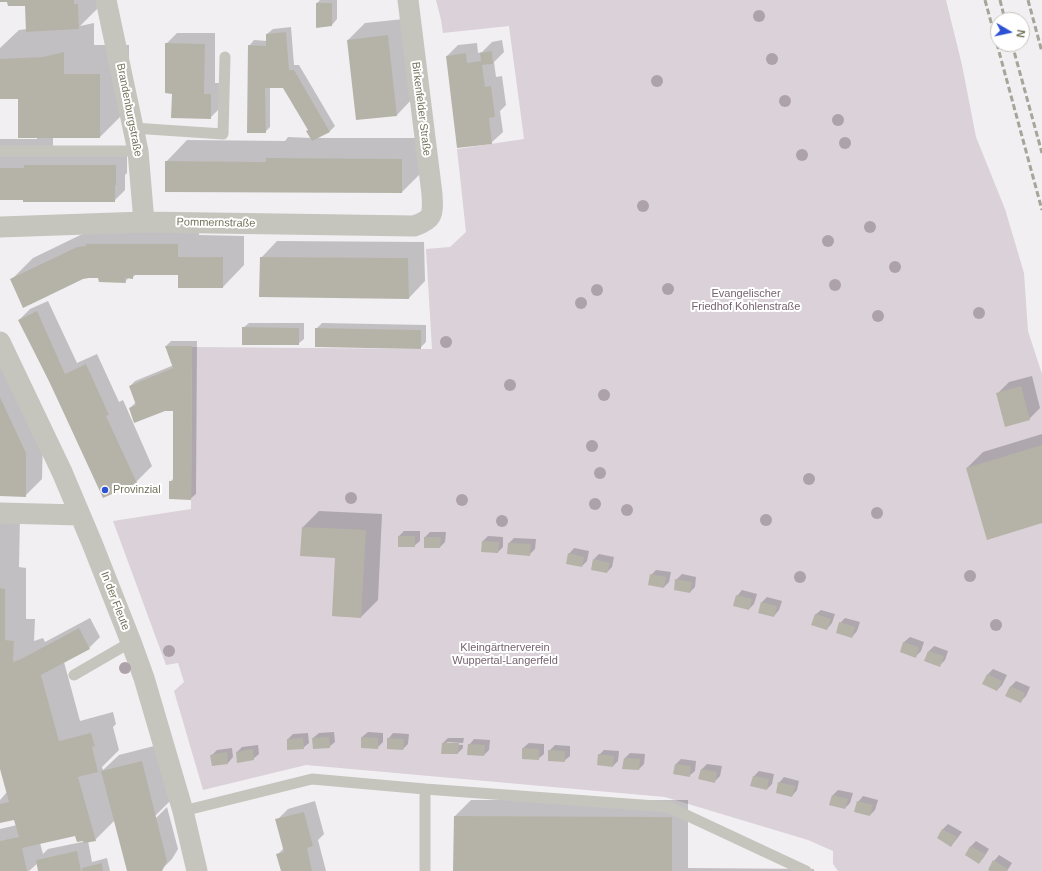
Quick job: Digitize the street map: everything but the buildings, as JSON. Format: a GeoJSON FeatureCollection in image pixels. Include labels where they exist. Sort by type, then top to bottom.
{"type":"FeatureCollection","features":[{"type":"Feature","properties":{"kind":"street","name":"Brandenburgstraße"},"geometry":{"type":"LineString","coordinates":[[106,0],[138,151],[144,222]]}},
{"type":"Feature","properties":{"kind":"street","name":"Birkenfelder Straße"},"geometry":{"type":"LineString","coordinates":[[408,0],[432,194],[433,209],[430,217]]}},
{"type":"Feature","properties":{"kind":"street","name":"Pommernstraße"},"geometry":{"type":"LineString","coordinates":[[0,227],[144,222],[414,226],[424,222],[430,217]]}},
{"type":"Feature","properties":{"kind":"street","name":"In der Fleute"},"geometry":{"type":"LineString","coordinates":[[0,342],[62,472],[131,642],[144,678],[183,811],[197,871]]}},
{"type":"Feature","properties":{"kind":"street"},"geometry":{"type":"LineString","coordinates":[[0,513],[80,515]]}},
{"type":"Feature","properties":{"kind":"lane"},"geometry":{"type":"LineString","coordinates":[[133,128],[223,134],[225,57]]}},
{"type":"Feature","properties":{"kind":"lane"},"geometry":{"type":"LineString","coordinates":[[0,151],[138,151]]}},
{"type":"Feature","properties":{"kind":"lane"},"geometry":{"type":"LineString","coordinates":[[74,675],[131,642]]}},
{"type":"Feature","properties":{"kind":"lane"},"geometry":{"type":"LineString","coordinates":[[183,811],[312,779],[669,807],[806,871]]}},
{"type":"Feature","properties":{"kind":"lane"},"geometry":{"type":"LineString","coordinates":[[425,871],[426,789]]}},
{"type":"Feature","properties":{"kind":"green space","name":"Evangelischer Friedhof Kohlenstraße"},"geometry":{"type":"Polygon","coordinates":[[[436,0],[946,0],[962,65],[976,137],[1005,209],[1024,273],[1028,331],[1042,374],[1042,871],[838,871],[833,864],[833,851],[808,840],[665,797],[306,765],[203,790],[174,691],[184,682],[178,663],[166,665],[113,521],[191,509],[192,347],[432,349],[426,249],[450,247],[466,232],[457,149],[524,139],[509,26],[443,33],[436,0]]]}},
{"type":"Feature","properties":{"kind":"railway"},"geometry":{"type":"LineString","coordinates":[[985,0],[1042,210]]}},
{"type":"Feature","properties":{"kind":"railway"},"geometry":{"type":"LineString","coordinates":[[1000,0],[1003,12]]}},
{"type":"Feature","properties":{"kind":"railway"},"geometry":{"type":"LineString","coordinates":[[1028,0],[1042,52]]}},
{"type":"Feature","properties":{"kind":"railway"},"geometry":{"type":"LineString","coordinates":[[1014,52],[1042,153]]}},
{"type":"Feature","properties":{"kind":"place","name":"Provinzial"},"geometry":{"type":"Point","coordinates":[105,490]}},
{"type":"Feature","properties":{"kind":"park label","name":"Kleingärtnerverein Wuppertal-Langerfeld"},"geometry":{"type":"Point","coordinates":[505,654]}}]}
